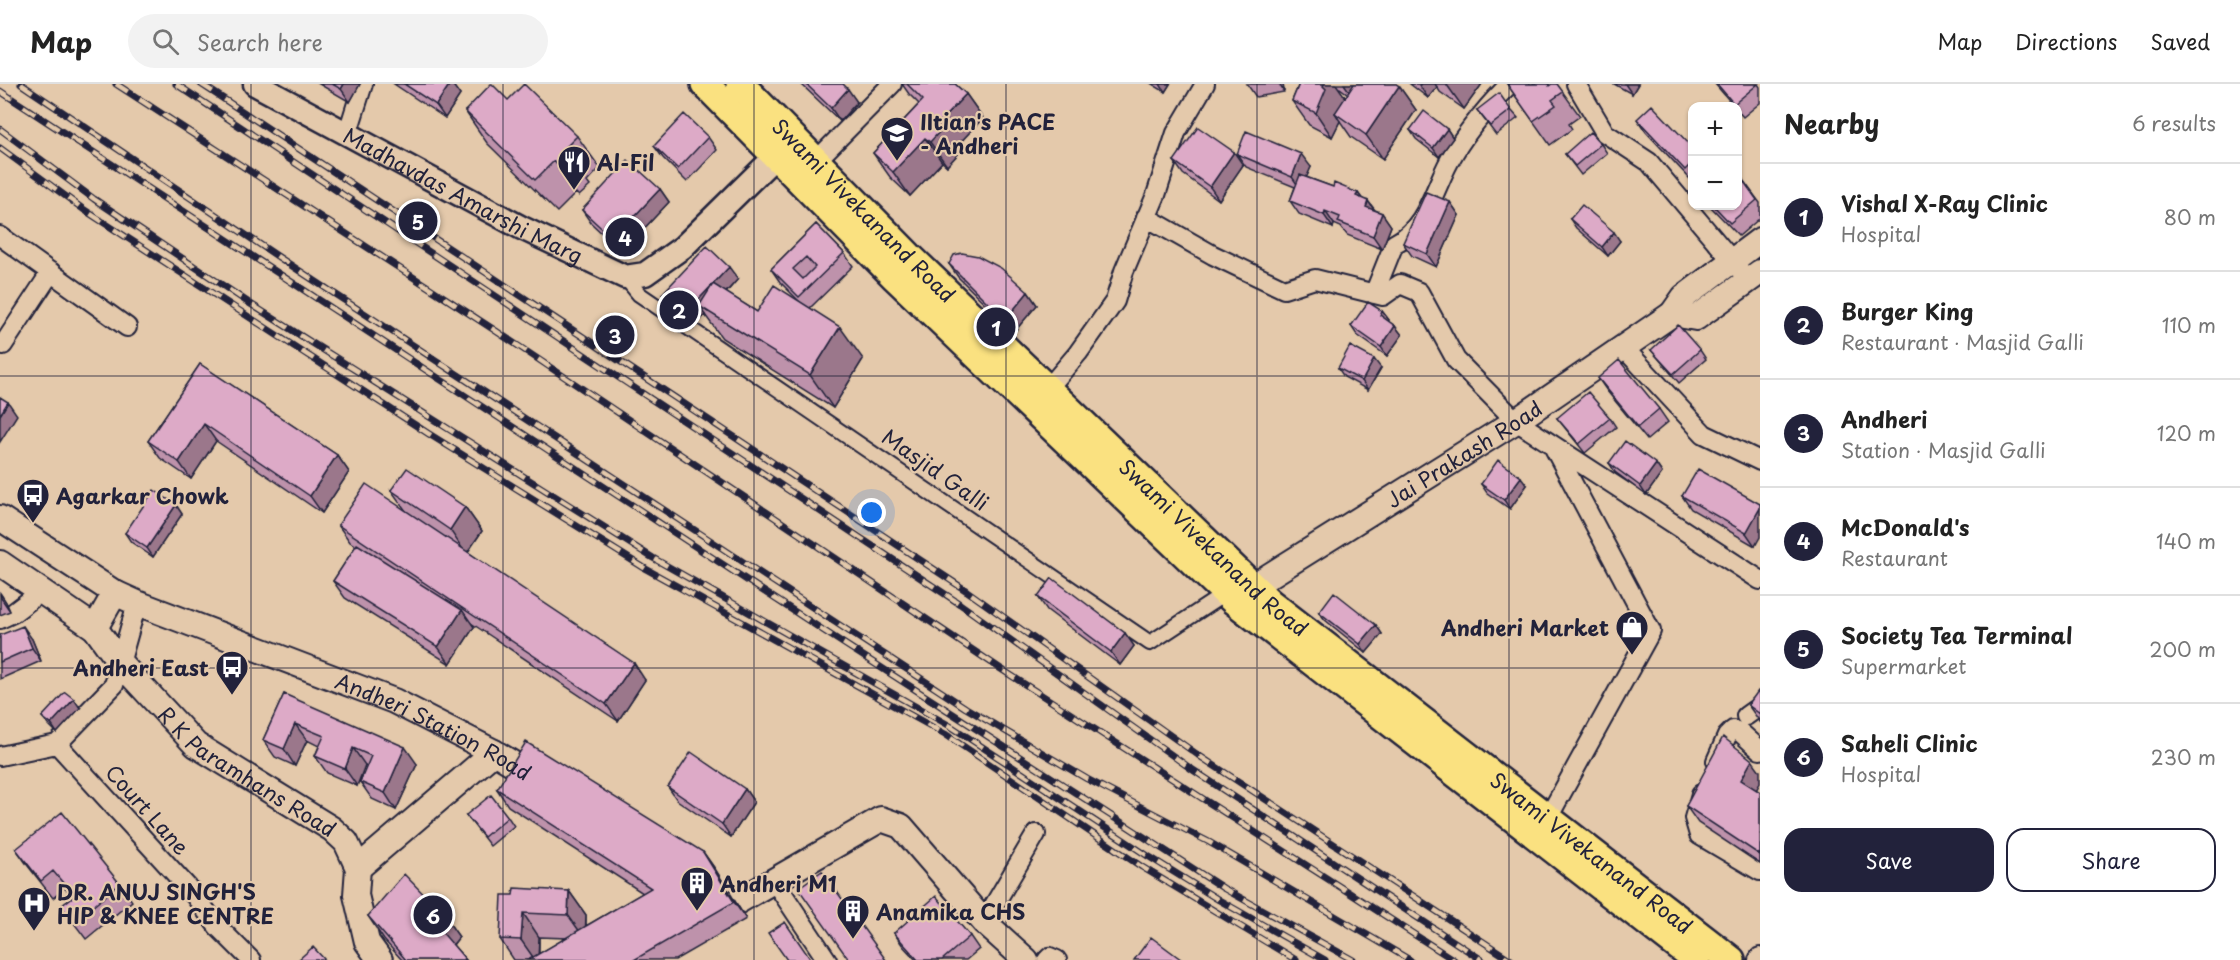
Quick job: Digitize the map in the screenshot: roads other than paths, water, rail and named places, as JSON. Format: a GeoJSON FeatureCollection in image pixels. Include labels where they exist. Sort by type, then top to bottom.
{"type":"FeatureCollection","features":[{"type":"Feature","properties":{"kind":"main road","name":"Swami Vivekanand Road"},"geometry":{"type":"LineString","coordinates":[[705,84],[784,147],[807,170],[909,256],[1039,398],[1226,593],[1696,960]]}},
{"type":"Feature","properties":{"kind":"main road","name":"Swami Vivekanand Road"},"geometry":{"type":"LineString","coordinates":[[740,84],[784,147]]}},
{"type":"Feature","properties":{"kind":"main road","name":"Jai Prakash Road"},"geometry":{"type":"LineString","coordinates":[[1253,586],[1516,421],[1672,314],[1684,297],[1760,240]]}},
{"type":"Feature","properties":{"kind":"main road"},"geometry":{"type":"LineString","coordinates":[[1672,314],[1696,318],[1755,276]]}},
{"type":"Feature","properties":{"kind":"main road","name":"Swami Vivekanand Road"},"geometry":{"type":"LineString","coordinates":[[1039,398],[1270,603],[1549,816],[1731,960]]}},
{"type":"Feature","properties":{"kind":"main road","name":"Andheri Station Road"},"geometry":{"type":"LineString","coordinates":[[0,518],[115,593],[394,701],[494,752],[558,791]]}},
{"type":"Feature","properties":{"kind":"main road","name":"R K Paramhans Road"},"geometry":{"type":"LineString","coordinates":[[0,562],[94,628],[121,664],[196,744],[332,829],[346,842],[358,868],[356,895],[367,942],[380,960]]}},
{"type":"Feature","properties":{"kind":"main road"},"geometry":{"type":"LineString","coordinates":[[94,628],[115,593]]}},
{"type":"Feature","properties":{"kind":"main road"},"geometry":{"type":"LineString","coordinates":[[358,868],[494,752]]}},
{"type":"Feature","properties":{"kind":"main road"},"geometry":{"type":"LineString","coordinates":[[688,930],[713,904],[773,879],[881,819],[901,826],[984,922],[1026,960]]}},
{"type":"Feature","properties":{"kind":"street","name":"Madhavdas Amarshi Marg"},"geometry":{"type":"LineString","coordinates":[[257,84],[347,135],[522,228],[625,277]]}},
{"type":"Feature","properties":{"kind":"street"},"geometry":{"type":"LineString","coordinates":[[347,135],[363,84]]}},
{"type":"Feature","properties":{"kind":"street"},"geometry":{"type":"LineString","coordinates":[[807,170],[892,84]]}},
{"type":"Feature","properties":{"kind":"street"},"geometry":{"type":"LineString","coordinates":[[1039,398],[1078,353],[1115,302],[1124,271],[1146,218],[1176,133],[1204,84]]}},
{"type":"Feature","properties":{"kind":"street"},"geometry":{"type":"LineString","coordinates":[[1576,84],[1605,133],[1648,162],[1732,262],[1755,276]]}},
{"type":"Feature","properties":{"kind":"street"},"geometry":{"type":"LineString","coordinates":[[1374,294],[1394,244],[1404,239],[1422,220],[1454,153],[1508,85]]}},
{"type":"Feature","properties":{"kind":"street"},"geometry":{"type":"LineString","coordinates":[[625,277],[645,274],[683,247],[784,147]]}},
{"type":"Feature","properties":{"kind":"street"},"geometry":{"type":"LineString","coordinates":[[1146,218],[1213,255],[1284,289],[1315,279],[1383,296],[1400,284],[1419,291],[1456,360],[1516,421],[1760,580]]}},
{"type":"Feature","properties":{"kind":"street"},"geometry":{"type":"LineString","coordinates":[[0,236],[127,327]]}},
{"type":"Feature","properties":{"kind":"street"},"geometry":{"type":"LineString","coordinates":[[3,345],[51,272]]}},
{"type":"Feature","properties":{"kind":"street","name":"Masjid Galli"},"geometry":{"type":"LineString","coordinates":[[625,277],[639,294],[1150,643],[1226,593]]}},
{"type":"Feature","properties":{"kind":"street"},"geometry":{"type":"LineString","coordinates":[[1623,347],[1704,434],[1760,461]]}},
{"type":"Feature","properties":{"kind":"street"},"geometry":{"type":"LineString","coordinates":[[1549,816],[1651,631],[1552,444]]}},
{"type":"Feature","properties":{"kind":"street"},"geometry":{"type":"LineString","coordinates":[[0,619],[13,613],[42,591]]}},
{"type":"Feature","properties":{"kind":"street"},"geometry":{"type":"LineString","coordinates":[[0,756],[57,744],[114,685],[137,603]]}},
{"type":"Feature","properties":{"kind":"street"},"geometry":{"type":"LineString","coordinates":[[1760,750],[1740,732],[1732,730],[1727,736],[1694,818],[1700,835],[1760,872]]}},
{"type":"Feature","properties":{"kind":"street","name":"Court Lane"},"geometry":{"type":"LineString","coordinates":[[57,744],[192,892],[218,927],[251,960]]}},
{"type":"Feature","properties":{"kind":"street"},"geometry":{"type":"LineString","coordinates":[[984,922],[1036,834]]}},
{"type":"Feature","properties":{"kind":"street"},"geometry":{"type":"LineString","coordinates":[[773,879],[793,926],[814,940],[827,960]]}},
{"type":"Feature","properties":{"kind":"street"},"geometry":{"type":"LineString","coordinates":[[814,940],[824,938],[838,960]]}},
{"type":"Feature","properties":{"kind":"street"},"geometry":{"type":"LineString","coordinates":[[1047,960],[1050,957],[1057,960]]}},
{"type":"Feature","properties":{"kind":"railway"},"geometry":{"type":"LineString","coordinates":[[21,84],[280,258],[966,708],[1087,779],[1209,842],[1410,960]]}},
{"type":"Feature","properties":{"kind":"railway"},"geometry":{"type":"LineString","coordinates":[[116,84],[496,331],[1001,669],[1454,960]]}},
{"type":"Feature","properties":{"kind":"railway"},"geometry":{"type":"LineString","coordinates":[[176,84],[960,604],[1190,768],[1482,960]]}},
{"type":"Feature","properties":{"kind":"railway"},"geometry":{"type":"LineString","coordinates":[[201,84],[967,591],[1198,755],[1511,960]]}},
{"type":"Feature","properties":{"kind":"railway"},"geometry":{"type":"LineString","coordinates":[[0,91],[832,636],[1223,888],[1353,960]]}},
{"type":"Feature","properties":{"kind":"railway"},"geometry":{"type":"LineString","coordinates":[[0,129],[94,199],[249,303],[653,558],[952,727],[1148,856],[1219,900],[1325,960]]}},
{"type":"Feature","properties":{"kind":"railway"},"geometry":{"type":"LineString","coordinates":[[0,148],[83,209],[429,434],[646,569],[945,734],[1142,867],[1296,960]]}},
{"type":"Feature","properties":{"kind":"place","name":"IItian's PACE - Andheri"},"geometry":{"type":"Point","coordinates":[897,162]}},
{"type":"Feature","properties":{"kind":"place","name":"Al-Fil"},"geometry":{"type":"Point","coordinates":[574,191]}},
{"type":"Feature","properties":{"kind":"place","name":"Society Tea Terminal"},"geometry":{"type":"Point","coordinates":[418,221]}},
{"type":"Feature","properties":{"kind":"place","name":"McDonald's"},"geometry":{"type":"Point","coordinates":[625,237]}},
{"type":"Feature","properties":{"kind":"place","name":"Burger King"},"geometry":{"type":"Point","coordinates":[679,310]}},
{"type":"Feature","properties":{"kind":"place","name":"Vishal X-Ray Clinic"},"geometry":{"type":"Point","coordinates":[996,327]}},
{"type":"Feature","properties":{"kind":"place","name":"Andheri"},"geometry":{"type":"Point","coordinates":[615,335]}},
{"type":"Feature","properties":{"kind":"place","name":"Agarkar Chowk"},"geometry":{"type":"Point","coordinates":[33,524]}},
{"type":"Feature","properties":{"kind":"place","name":"Andheri Market"},"geometry":{"type":"Point","coordinates":[1632,656]}},
{"type":"Feature","properties":{"kind":"place","name":"Andheri East"},"geometry":{"type":"Point","coordinates":[232,696]}},
{"type":"Feature","properties":{"kind":"place","name":"Andheri M1"},"geometry":{"type":"Point","coordinates":[697,912]}},
{"type":"Feature","properties":{"kind":"place","name":"Saheli Clinic"},"geometry":{"type":"Point","coordinates":[433,915]}},
{"type":"Feature","properties":{"kind":"place","name":"DR. ANUJ SINGH'S HIP & KNEE CENTRE"},"geometry":{"type":"Point","coordinates":[34,932]}},
{"type":"Feature","properties":{"kind":"place","name":"Anamika CHS"},"geometry":{"type":"Point","coordinates":[853,940]}}]}
